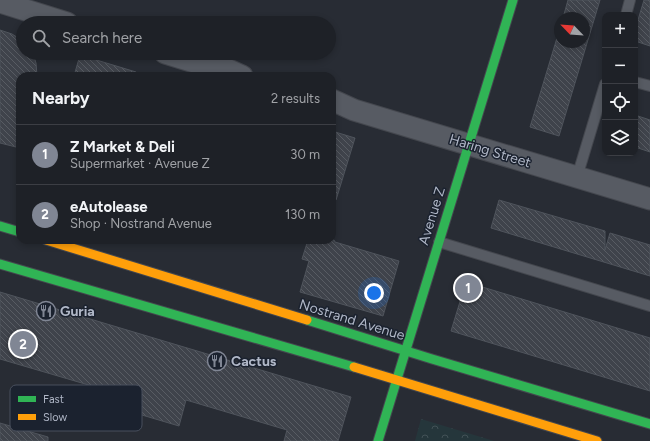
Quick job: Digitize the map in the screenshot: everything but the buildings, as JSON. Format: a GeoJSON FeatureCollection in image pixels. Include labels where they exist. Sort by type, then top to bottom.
{"type":"FeatureCollection","features":[{"type":"Feature","properties":{"kind":"main road","name":"Avenue Z"},"geometry":{"type":"LineString","coordinates":[[378,441],[513,0]]}},
{"type":"Feature","properties":{"kind":"main road"},"geometry":{"type":"LineString","coordinates":[[0,226],[16,231]]}},
{"type":"Feature","properties":{"kind":"main road","name":"Nostrand Avenue"},"geometry":{"type":"LineString","coordinates":[[59,244],[406,351],[650,424]]}},
{"type":"Feature","properties":{"kind":"main road"},"geometry":{"type":"LineString","coordinates":[[0,264],[397,379],[597,441]]}},
{"type":"Feature","properties":{"kind":"street"},"geometry":{"type":"LineString","coordinates":[[0,2],[45,16]]}},
{"type":"Feature","properties":{"kind":"street"},"geometry":{"type":"LineString","coordinates":[[188,60],[218,65],[233,72]]}},
{"type":"Feature","properties":{"kind":"street","name":"Haring Street"},"geometry":{"type":"LineString","coordinates":[[336,102],[354,110],[650,199]]}},
{"type":"Feature","properties":{"kind":"lane"},"geometry":{"type":"LineString","coordinates":[[627,12],[630,0]]}},
{"type":"Feature","properties":{"kind":"lane"},"geometry":{"type":"LineString","coordinates":[[638,83],[650,86]]}},
{"type":"Feature","properties":{"kind":"lane"},"geometry":{"type":"LineString","coordinates":[[577,177],[602,94]]}},
{"type":"Feature","properties":{"kind":"lane"},"geometry":{"type":"LineString","coordinates":[[439,242],[650,306]]}},
{"type":"Feature","properties":{"kind":"green space"},"geometry":{"type":"Polygon","coordinates":[[[421,419],[494,441],[415,441],[421,419]]]}},
{"type":"Feature","properties":{"kind":"traffic: fast"},"geometry":{"type":"LineString","coordinates":[[378,441],[513,0]]}},
{"type":"Feature","properties":{"kind":"traffic: fast"},"geometry":{"type":"LineString","coordinates":[[0,226],[16,231]]}},
{"type":"Feature","properties":{"kind":"traffic: fast"},"geometry":{"type":"LineString","coordinates":[[0,264],[354,367]]}},
{"type":"Feature","properties":{"kind":"traffic: fast"},"geometry":{"type":"LineString","coordinates":[[307,320],[650,424]]}},
{"type":"Feature","properties":{"kind":"traffic: slow"},"geometry":{"type":"LineString","coordinates":[[59,244],[307,320]]}},
{"type":"Feature","properties":{"kind":"traffic: slow"},"geometry":{"type":"LineString","coordinates":[[354,367],[597,441]]}},
{"type":"Feature","properties":{"kind":"place","name":"Z Market & Deli"},"geometry":{"type":"Point","coordinates":[468,288]}},
{"type":"Feature","properties":{"kind":"place","name":"Guria"},"geometry":{"type":"Point","coordinates":[46,311]}},
{"type":"Feature","properties":{"kind":"place","name":"eAutolease"},"geometry":{"type":"Point","coordinates":[23,344]}},
{"type":"Feature","properties":{"kind":"place","name":"Cactus"},"geometry":{"type":"Point","coordinates":[217,361]}}]}
